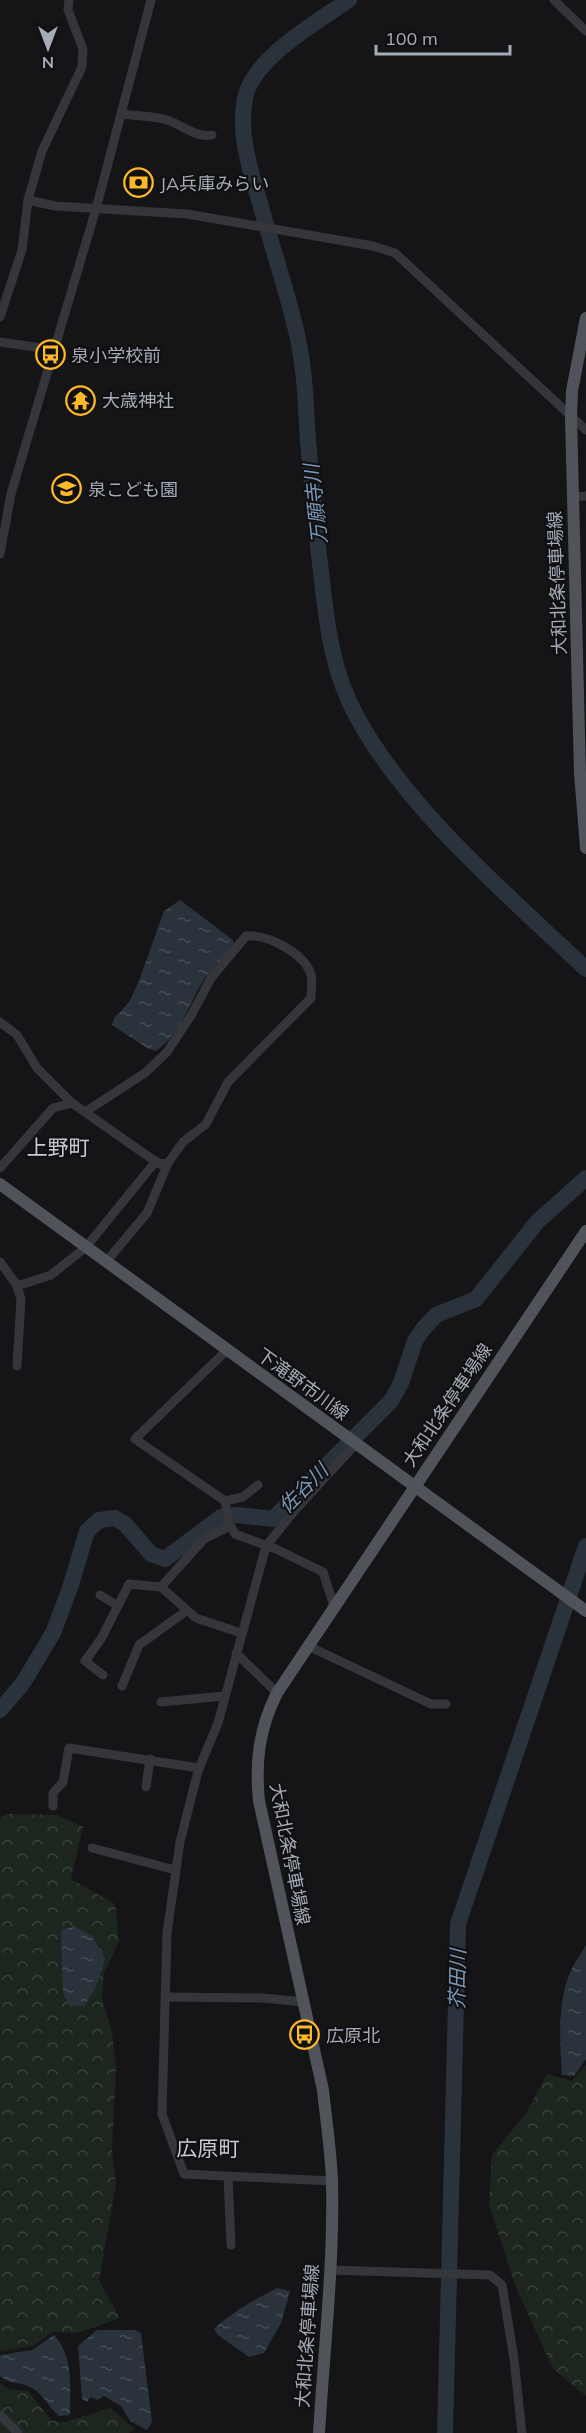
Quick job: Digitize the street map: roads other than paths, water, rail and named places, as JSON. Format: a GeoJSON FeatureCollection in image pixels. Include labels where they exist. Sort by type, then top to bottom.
{"type":"FeatureCollection","features":[{"type":"Feature","properties":{"kind":"main road","name":"大和北条停車場線"},"geometry":{"type":"LineString","coordinates":[[586,318],[572,391],[570,417],[586,848]]}},
{"type":"Feature","properties":{"kind":"main road","name":"下滝野市川線"},"geometry":{"type":"LineString","coordinates":[[0,1184],[586,1611]]}},
{"type":"Feature","properties":{"kind":"main road","name":"大和北条停車場線"},"geometry":{"type":"LineString","coordinates":[[319,2433],[330,2270],[332,2181],[323,2090],[259,1801],[256,1770],[259,1740],[277,1693],[586,1231]]}},
{"type":"Feature","properties":{"kind":"street"},"geometry":{"type":"LineString","coordinates":[[0,317],[22,250],[28,200],[42,151],[82,67],[83,50],[68,10],[69,0]]}},
{"type":"Feature","properties":{"kind":"street"},"geometry":{"type":"LineString","coordinates":[[0,554],[11,494],[96,209],[152,0]]}},
{"type":"Feature","properties":{"kind":"street"},"geometry":{"type":"LineString","coordinates":[[554,0],[586,31]]}},
{"type":"Feature","properties":{"kind":"street"},"geometry":{"type":"LineString","coordinates":[[122,114],[164,119],[184,126],[196,135],[213,135]]}},
{"type":"Feature","properties":{"kind":"street"},"geometry":{"type":"LineString","coordinates":[[28,200],[55,206],[187,214],[373,246],[395,253],[586,430]]}},
{"type":"Feature","properties":{"kind":"street"},"geometry":{"type":"LineString","coordinates":[[0,342],[55,350]]}},
{"type":"Feature","properties":{"kind":"street"},"geometry":{"type":"LineString","coordinates":[[572,497],[586,496]]}},
{"type":"Feature","properties":{"kind":"street"},"geometry":{"type":"LineString","coordinates":[[86,1112],[145,1073],[167,1052],[192,1014],[211,978],[246,936],[256,935],[282,946],[304,962],[312,976],[311,998],[228,1082],[206,1124],[183,1142],[168,1163],[147,1213],[106,1262]]}},
{"type":"Feature","properties":{"kind":"street"},"geometry":{"type":"LineString","coordinates":[[0,1022],[17,1035],[37,1068],[72,1103],[156,1161],[168,1163]]}},
{"type":"Feature","properties":{"kind":"street"},"geometry":{"type":"LineString","coordinates":[[0,1168],[53,1108],[72,1103]]}},
{"type":"Feature","properties":{"kind":"street"},"geometry":{"type":"LineString","coordinates":[[17,1286],[51,1275],[86,1247],[156,1161]]}},
{"type":"Feature","properties":{"kind":"street"},"geometry":{"type":"LineString","coordinates":[[0,1262],[17,1286],[21,1299],[17,1366]]}},
{"type":"Feature","properties":{"kind":"street"},"geometry":{"type":"LineString","coordinates":[[227,1350],[135,1439],[225,1502],[230,1526],[235,1534],[323,1572],[334,1606]]}},
{"type":"Feature","properties":{"kind":"street"},"geometry":{"type":"LineString","coordinates":[[332,2181],[265,2176],[228,2177],[184,2174],[179,2166],[162,2114],[165,1997],[167,1934],[175,1870],[199,1768],[218,1723],[266,1546],[352,1441]]}},
{"type":"Feature","properties":{"kind":"street"},"geometry":{"type":"LineString","coordinates":[[225,1502],[243,1497],[258,1485]]}},
{"type":"Feature","properties":{"kind":"street"},"geometry":{"type":"LineString","coordinates":[[161,1587],[204,1539],[230,1526]]}},
{"type":"Feature","properties":{"kind":"street"},"geometry":{"type":"LineString","coordinates":[[103,1675],[85,1661],[101,1639],[129,1584],[161,1587],[196,1618],[241,1633]]}},
{"type":"Feature","properties":{"kind":"street"},"geometry":{"type":"LineString","coordinates":[[100,1595],[118,1606]]}},
{"type":"Feature","properties":{"kind":"street"},"geometry":{"type":"LineString","coordinates":[[122,1686],[139,1645],[186,1611]]}},
{"type":"Feature","properties":{"kind":"street"},"geometry":{"type":"LineString","coordinates":[[308,1646],[431,1704],[446,1704]]}},
{"type":"Feature","properties":{"kind":"street"},"geometry":{"type":"LineString","coordinates":[[236,1653],[277,1693]]}},
{"type":"Feature","properties":{"kind":"street"},"geometry":{"type":"LineString","coordinates":[[161,1702],[225,1696]]}},
{"type":"Feature","properties":{"kind":"street"},"geometry":{"type":"LineString","coordinates":[[53,1806],[53,1793],[63,1782],[69,1748],[199,1768]]}},
{"type":"Feature","properties":{"kind":"street"},"geometry":{"type":"LineString","coordinates":[[146,1787],[150,1759]]}},
{"type":"Feature","properties":{"kind":"street"},"geometry":{"type":"LineString","coordinates":[[92,1848],[175,1870]]}},
{"type":"Feature","properties":{"kind":"street"},"geometry":{"type":"LineString","coordinates":[[165,1997],[263,1998],[304,2002]]}},
{"type":"Feature","properties":{"kind":"street"},"geometry":{"type":"LineString","coordinates":[[228,2177],[231,2246]]}},
{"type":"Feature","properties":{"kind":"street"},"geometry":{"type":"LineString","coordinates":[[330,2270],[490,2275],[502,2285],[514,2359],[522,2433]]}},
{"type":"Feature","properties":{"kind":"street"},"geometry":{"type":"LineString","coordinates":[[0,2415],[18,2433]]}},
{"type":"Feature","properties":{"kind":"water"},"geometry":{"type":"Polygon","coordinates":[[[180,900],[233,940],[234,946],[208,974],[180,1024],[166,1043],[156,1051],[147,1048],[112,1025],[114,1018],[129,1002],[139,981],[164,911],[180,900]]]}},
{"type":"Feature","properties":{"kind":"water"},"geometry":{"type":"Polygon","coordinates":[[[74,1926],[92,1936],[105,1959],[96,1987],[84,2006],[68,2005],[63,1991],[61,1935],[62,1930],[74,1926]]]}},
{"type":"Feature","properties":{"kind":"water"},"geometry":{"type":"Polygon","coordinates":[[[586,1945],[586,2059],[574,2076],[562,2075],[560,2024],[563,1997],[572,1969],[586,1945]]]}},
{"type":"Feature","properties":{"kind":"water"},"geometry":{"type":"Polygon","coordinates":[[[277,2288],[290,2291],[281,2323],[264,2353],[249,2357],[218,2335],[214,2329],[221,2323],[244,2306],[277,2288]]]}},
{"type":"Feature","properties":{"kind":"water"},"geometry":{"type":"Polygon","coordinates":[[[97,2330],[136,2330],[141,2333],[152,2422],[147,2430],[130,2421],[121,2406],[104,2396],[98,2400],[90,2397],[87,2402],[82,2399],[78,2346],[97,2330]]]}},
{"type":"Feature","properties":{"kind":"water"},"geometry":{"type":"Polygon","coordinates":[[[54,2335],[65,2353],[70,2373],[70,2415],[59,2416],[32,2388],[7,2381],[0,2376],[0,2355],[32,2350],[54,2335]]]}},
{"type":"Feature","properties":{"kind":"waterway","name":"万願寺川"},"geometry":{"type":"LineString","coordinates":[[349,0],[304,30],[273,55],[250,83],[243,111],[244,138],[249,165],[298,339],[305,389],[326,615],[336,666],[356,715],[377,750],[402,784],[461,850],[586,969]]}},
{"type":"Feature","properties":{"kind":"waterway","name":"佐谷川"},"geometry":{"type":"LineString","coordinates":[[0,1710],[23,1683],[53,1633],[70,1588],[87,1531],[99,1520],[115,1518],[125,1524],[151,1554],[165,1559],[221,1517],[237,1515],[273,1519],[391,1401],[401,1383],[415,1341],[423,1329],[436,1315],[476,1299],[537,1222],[586,1178]]}},
{"type":"Feature","properties":{"kind":"waterway","name":"芥田川"},"geometry":{"type":"LineString","coordinates":[[445,2433],[458,1924],[586,1546]]}},
{"type":"Feature","properties":{"kind":"place","name":"JA兵庫みらい"},"geometry":{"type":"Point","coordinates":[139,183]}},
{"type":"Feature","properties":{"kind":"place","name":"泉小学校前"},"geometry":{"type":"Point","coordinates":[50,355]}},
{"type":"Feature","properties":{"kind":"place","name":"大歳神社"},"geometry":{"type":"Point","coordinates":[81,400]}},
{"type":"Feature","properties":{"kind":"place","name":"泉こども園"},"geometry":{"type":"Point","coordinates":[67,489]}},
{"type":"Feature","properties":{"kind":"place","name":"広原北"},"geometry":{"type":"Point","coordinates":[305,2035]}},
{"type":"Feature","properties":{"kind":"district","name":"上野町"},"geometry":{"type":"Point","coordinates":[58,1147]}},
{"type":"Feature","properties":{"kind":"district","name":"広原町"},"geometry":{"type":"Point","coordinates":[208,2148]}}]}
